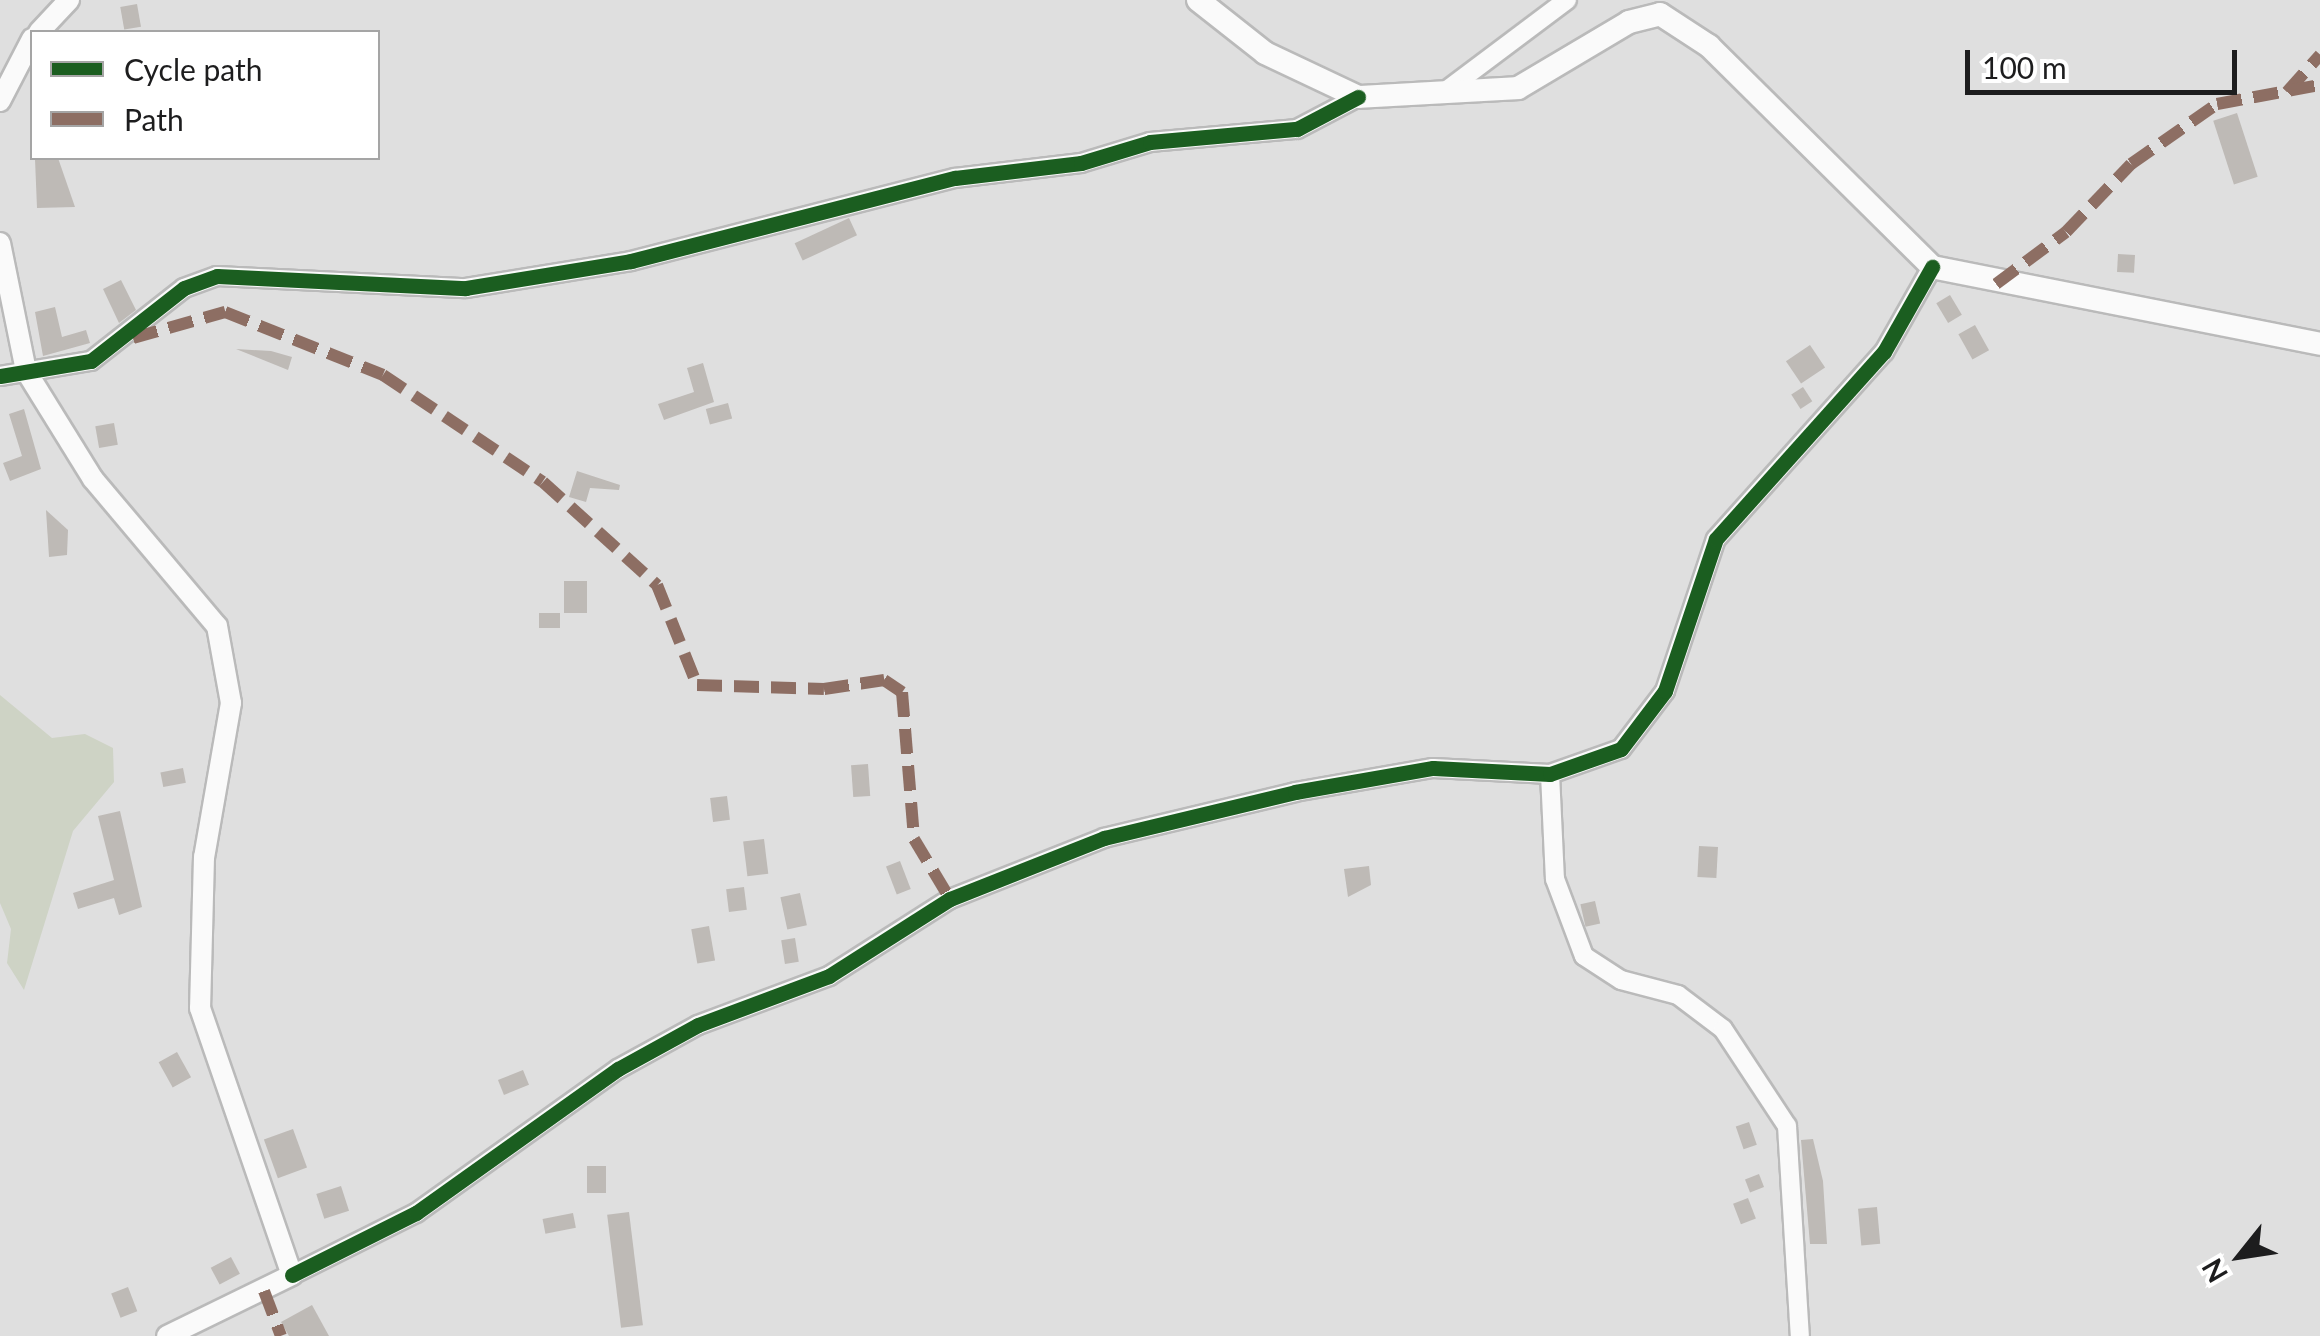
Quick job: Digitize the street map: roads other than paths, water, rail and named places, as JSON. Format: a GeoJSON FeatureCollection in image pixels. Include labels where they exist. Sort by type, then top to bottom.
{"type":"FeatureCollection","features":[{"type":"Feature","properties":{"kind":"main road"},"geometry":{"type":"LineString","coordinates":[[1198,0],[1265,53],[1358,97],[1518,88],[1629,22],[1660,14],[1709,46],[1932,267],[2320,344]]}},
{"type":"Feature","properties":{"kind":"street"},"geometry":{"type":"LineString","coordinates":[[41,30],[69,0]]}},
{"type":"Feature","properties":{"kind":"street"},"geometry":{"type":"LineString","coordinates":[[1442,93],[1567,0]]}},
{"type":"Feature","properties":{"kind":"street"},"geometry":{"type":"LineString","coordinates":[[0,100],[30,43]]}},
{"type":"Feature","properties":{"kind":"street"},"geometry":{"type":"LineString","coordinates":[[0,376],[92,362],[184,288],[217,276],[466,288],[631,262],[955,178],[1081,163],[1150,142],[1297,129],[1358,97]]}},
{"type":"Feature","properties":{"kind":"street"},"geometry":{"type":"LineString","coordinates":[[0,243],[26,371],[93,479],[217,626],[231,704],[204,857],[200,1008],[292,1275]]}},
{"type":"Feature","properties":{"kind":"street"},"geometry":{"type":"LineString","coordinates":[[167,1336],[416,1214],[618,1069],[698,1025],[829,976],[950,899],[1104,838],[1310,788],[1433,768],[1550,774],[1620,749],[1644,726],[1716,538],[1884,352],[1932,267]]}},
{"type":"Feature","properties":{"kind":"street"},"geometry":{"type":"LineString","coordinates":[[1550,774],[1555,879],[1584,956],[1621,980],[1678,995],[1724,1029],[1786,1126],[1800,1336]]}}]}
